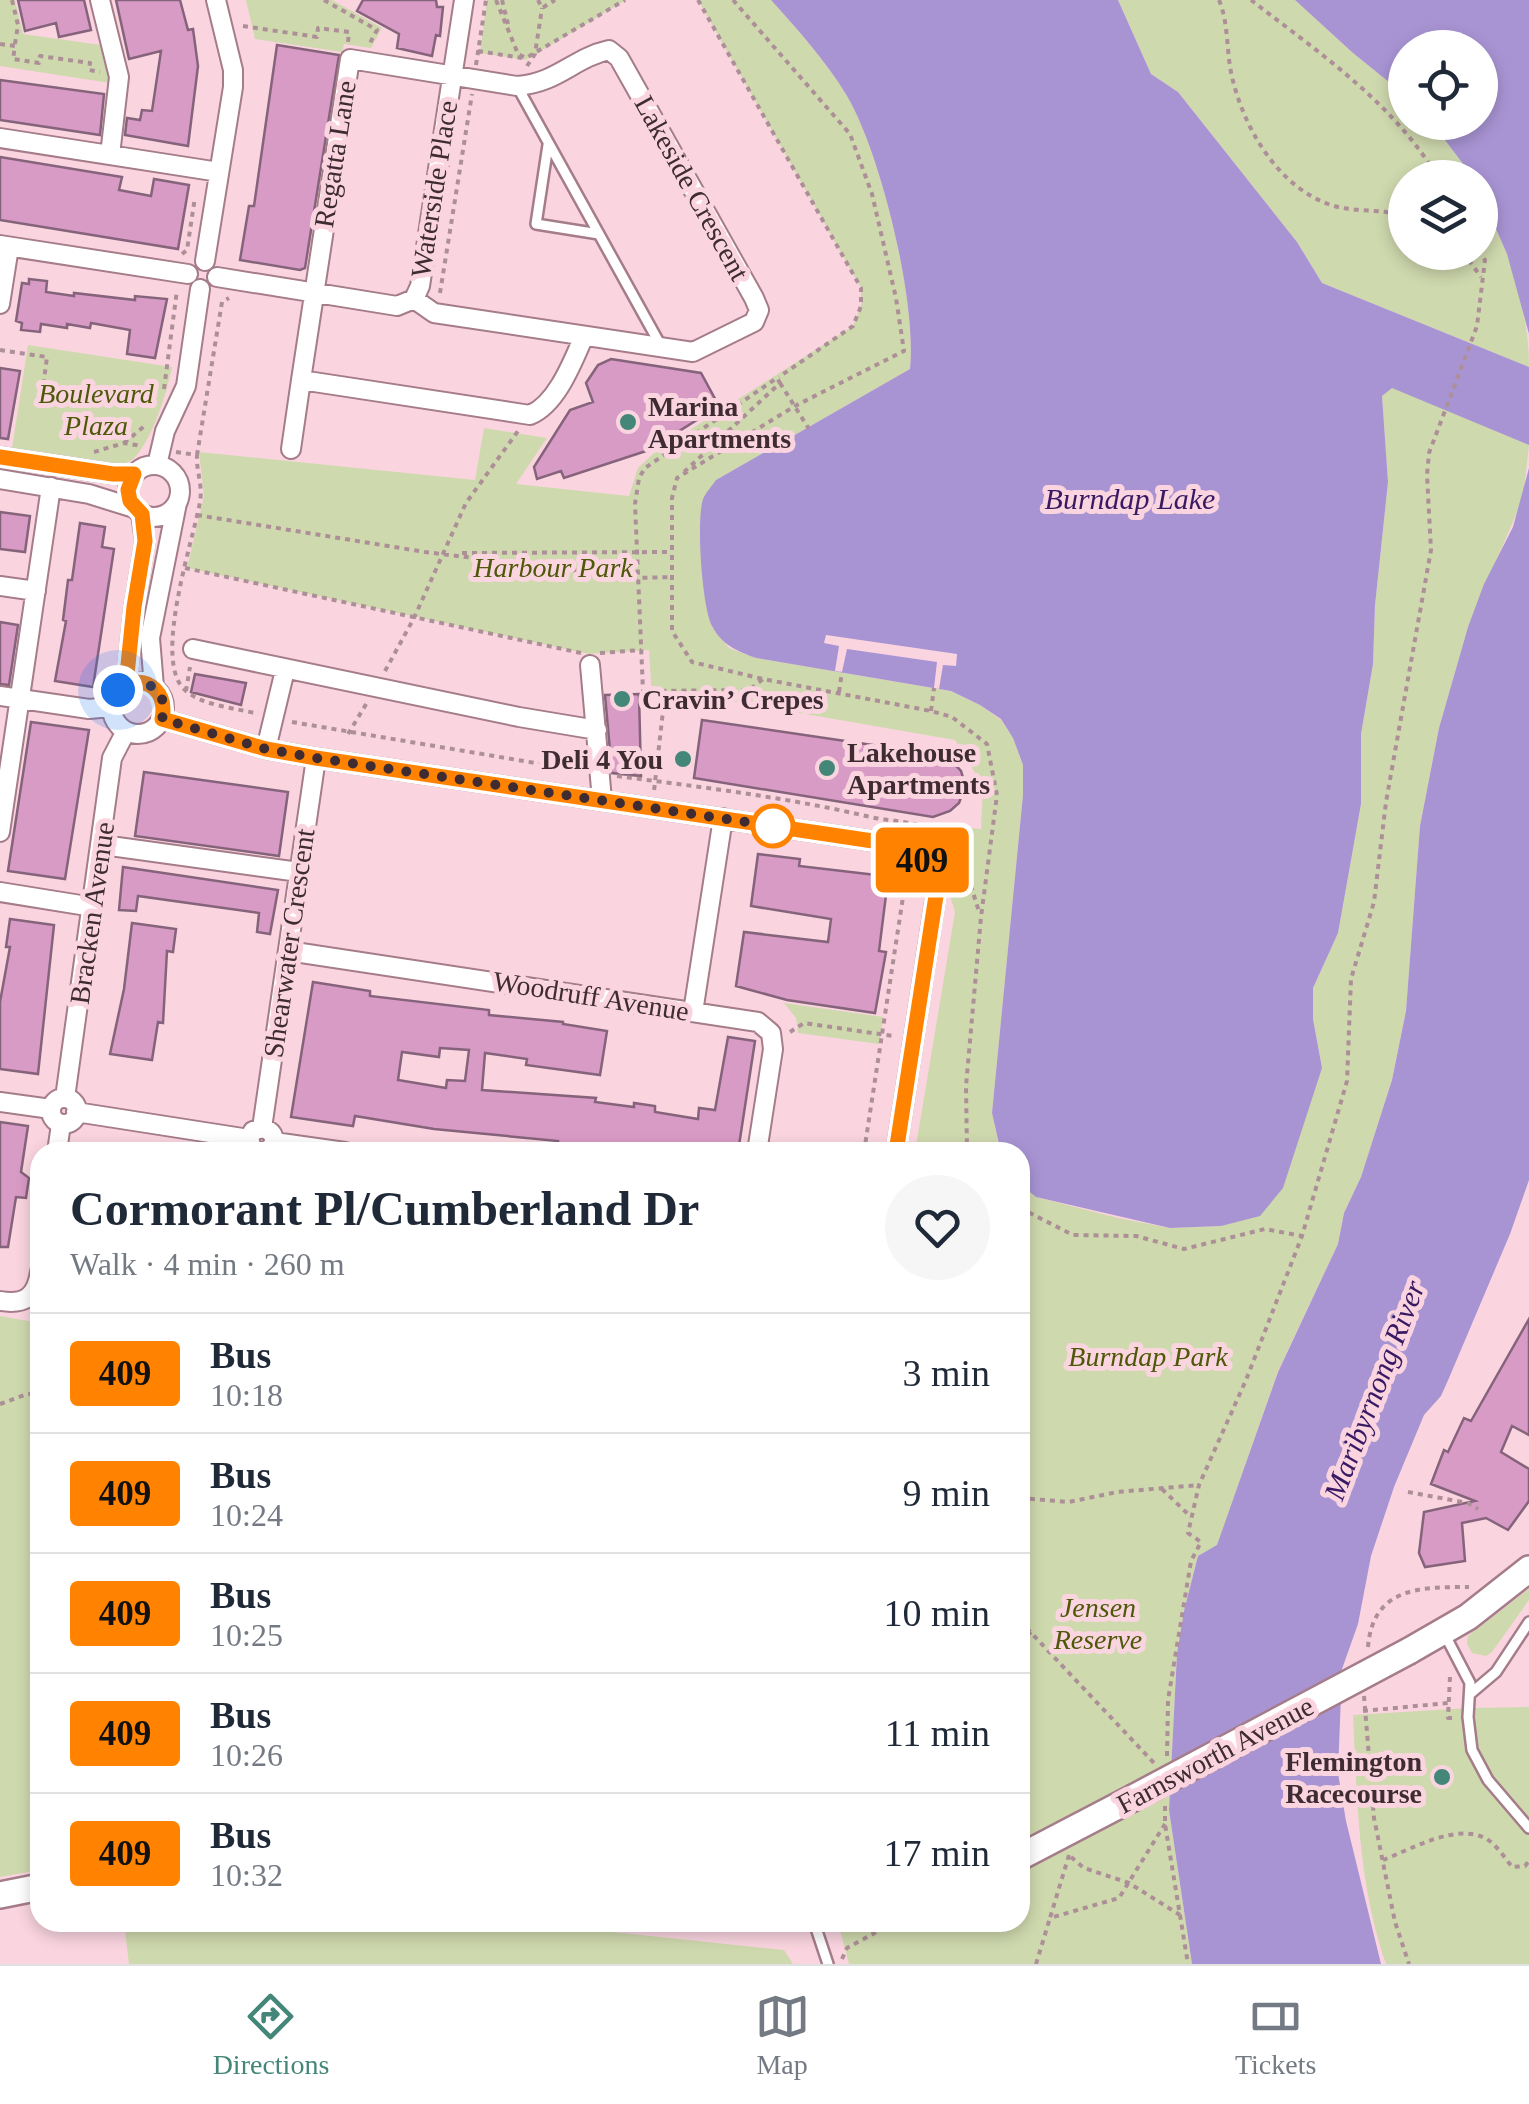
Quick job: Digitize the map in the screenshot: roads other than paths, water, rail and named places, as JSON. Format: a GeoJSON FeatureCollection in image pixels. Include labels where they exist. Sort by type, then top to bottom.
{"type":"FeatureCollection","features":[{"type":"Feature","properties":{"kind":"main road","name":"Farnsworth Avenue"},"geometry":{"type":"LineString","coordinates":[[1030,1852],[1443,1633],[1529,1569]]}},
{"type":"Feature","properties":{"kind":"main road"},"geometry":{"type":"LineString","coordinates":[[0,1895],[30,1889]]}},
{"type":"Feature","properties":{"kind":"street"},"geometry":{"type":"LineString","coordinates":[[100,0],[118,75],[110,155]]}},
{"type":"Feature","properties":{"kind":"street"},"geometry":{"type":"LineString","coordinates":[[206,261],[210,171],[232,70],[216,0]]}},
{"type":"Feature","properties":{"kind":"street","name":"Waterside Place"},"geometry":{"type":"LineString","coordinates":[[227,279],[397,306],[414,299],[420,286],[464,0]]}},
{"type":"Feature","properties":{"kind":"street","name":"Lakeside Crescent"},"geometry":{"type":"LineString","coordinates":[[414,299],[434,313],[693,352],[754,322],[759,310],[619,58],[610,50],[540,84],[517,86],[452,75]]}},
{"type":"Feature","properties":{"kind":"street","name":"Regatta Lane"},"geometry":{"type":"LineString","coordinates":[[314,292],[350,59],[452,75]]}},
{"type":"Feature","properties":{"kind":"street"},"geometry":{"type":"LineString","coordinates":[[0,138],[210,171]]}},
{"type":"Feature","properties":{"kind":"street"},"geometry":{"type":"LineString","coordinates":[[0,304],[5,246],[179,272],[200,290]]}},
{"type":"Feature","properties":{"kind":"street"},"geometry":{"type":"LineString","coordinates":[[179,272],[206,261],[227,279],[200,290]]}},
{"type":"Feature","properties":{"kind":"street"},"geometry":{"type":"LineString","coordinates":[[157,465],[165,431],[186,386],[200,290]]}},
{"type":"Feature","properties":{"kind":"street"},"geometry":{"type":"LineString","coordinates":[[290,449],[314,292]]}},
{"type":"Feature","properties":{"kind":"street"},"geometry":{"type":"LineString","coordinates":[[301,380],[530,415],[546,404],[572,365],[584,336]]}},
{"type":"Feature","properties":{"kind":"street"},"geometry":{"type":"LineString","coordinates":[[0,457],[134,474]]}},
{"type":"Feature","properties":{"kind":"street"},"geometry":{"type":"LineString","coordinates":[[126,684],[145,541],[128,490],[134,474],[141,468],[157,465],[166,468],[178,481],[150,638],[154,687],[163,702],[162,719],[147,732],[126,731],[113,718],[111,707],[118,690],[126,684],[144,682],[154,687]]}},
{"type":"Feature","properties":{"kind":"street"},"geometry":{"type":"LineString","coordinates":[[0,480],[89,494],[150,517],[164,514],[177,502]]}},
{"type":"Feature","properties":{"kind":"street"},"geometry":{"type":"LineString","coordinates":[[0,832],[50,488]]}},
{"type":"Feature","properties":{"kind":"street"},"geometry":{"type":"LineString","coordinates":[[0,586],[36,591]]}},
{"type":"Feature","properties":{"kind":"street"},"geometry":{"type":"LineString","coordinates":[[194,650],[519,718],[598,730]]}},
{"type":"Feature","properties":{"kind":"street"},"geometry":{"type":"LineString","coordinates":[[590,664],[602,800]]}},
{"type":"Feature","properties":{"kind":"street"},"geometry":{"type":"LineString","coordinates":[[266,749],[285,670]]}},
{"type":"Feature","properties":{"kind":"street"},"geometry":{"type":"LineString","coordinates":[[0,696],[89,709],[111,707]]}},
{"type":"Feature","properties":{"kind":"street"},"geometry":{"type":"LineString","coordinates":[[162,719],[266,749],[316,758],[893,844],[911,850],[925,862],[936,896],[898,1142]]}},
{"type":"Feature","properties":{"kind":"street","name":"Bracken Avenue"},"geometry":{"type":"LineString","coordinates":[[58,1142],[112,758],[126,731]]}},
{"type":"Feature","properties":{"kind":"street","name":"Shearwater Crescent"},"geometry":{"type":"LineString","coordinates":[[262,1142],[316,758]]}},
{"type":"Feature","properties":{"kind":"street"},"geometry":{"type":"LineString","coordinates":[[693,1012],[723,818]]}},
{"type":"Feature","properties":{"kind":"street"},"geometry":{"type":"LineString","coordinates":[[102,845],[299,872]]}},
{"type":"Feature","properties":{"kind":"street"},"geometry":{"type":"LineString","coordinates":[[0,892],[93,907]]}},
{"type":"Feature","properties":{"kind":"street","name":"Woodruff Avenue"},"geometry":{"type":"LineString","coordinates":[[288,951],[758,1022],[770,1033],[773,1049],[759,1142]]}},
{"type":"Feature","properties":{"kind":"street"},"geometry":{"type":"LineString","coordinates":[[0,1102],[256,1142]]}},
{"type":"Feature","properties":{"kind":"street"},"geometry":{"type":"LineString","coordinates":[[0,1301],[16,1304],[30,1299]]}},
{"type":"Feature","properties":{"kind":"lane"},"geometry":{"type":"LineString","coordinates":[[517,86],[661,346]]}},
{"type":"Feature","properties":{"kind":"lane"},"geometry":{"type":"LineString","coordinates":[[548,145],[536,224],[599,234]]}},
{"type":"Feature","properties":{"kind":"lane"},"geometry":{"type":"LineString","coordinates":[[1470,1694],[1496,1672],[1529,1622]]}},
{"type":"Feature","properties":{"kind":"lane"},"geometry":{"type":"LineString","coordinates":[[1443,1633],[1468,1674],[1472,1750],[1488,1780],[1529,1828]]}},
{"type":"Feature","properties":{"kind":"lane"},"geometry":{"type":"LineString","coordinates":[[817,1932],[828,1964]]}},
{"type":"Feature","properties":{"kind":"water","name":"Burndap Lake"},"geometry":{"type":"Polygon","coordinates":[[[771,0],[1118,0],[1151,74],[1178,92],[1297,242],[1322,283],[1529,367],[1529,445],[1392,388],[1382,396],[1388,482],[1373,664],[1361,734],[1361,804],[1338,933],[1313,988],[1313,1019],[1322,1068],[1283,1188],[1260,1216],[1221,1226],[1170,1228],[1036,1197],[1030,1192],[1030,1142],[999,1142],[992,1113],[1023,795],[1023,765],[1013,738],[1001,719],[951,691],[743,653],[720,638],[708,616],[700,525],[703,499],[716,480],[910,369],[908,306],[884,190],[847,96],[771,0]]]}},
{"type":"Feature","properties":{"kind":"water"},"geometry":{"type":"Polygon","coordinates":[[[1295,0],[1529,0],[1529,334],[1498,233],[1498,160],[1460,160],[1445,140],[1498,140],[1498,30],[1388,30],[1388,81],[1295,0]]]}},
{"type":"Feature","properties":{"kind":"water","name":"Maribyrnong River"},"geometry":{"type":"Polygon","coordinates":[[[1529,468],[1529,1180],[1449,1378],[1441,1396],[1424,1415],[1394,1487],[1371,1556],[1358,1624],[1342,1669],[1338,1773],[1381,1964],[1192,1964],[1169,1810],[1177,1654],[1184,1611],[1198,1556],[1217,1545],[1278,1372],[1338,1244],[1344,1213],[1361,1177],[1392,1080],[1406,1011],[1420,826],[1439,728],[1468,627],[1484,584],[1513,527],[1529,468]]]}},
{"type":"Feature","properties":{"kind":"place","name":"Marina Apartments"},"geometry":{"type":"Point","coordinates":[628,422]}},
{"type":"Feature","properties":{"kind":"place","name":"Cravin’ Crepes"},"geometry":{"type":"Point","coordinates":[622,699]}},
{"type":"Feature","properties":{"kind":"place","name":"Deli 4 You"},"geometry":{"type":"Point","coordinates":[683,759]}},
{"type":"Feature","properties":{"kind":"place","name":"Lakehouse Apartments"},"geometry":{"type":"Point","coordinates":[827,768]}},
{"type":"Feature","properties":{"kind":"place","name":"Flemington Racecourse"},"geometry":{"type":"Point","coordinates":[1442,1777]}},
{"type":"Feature","properties":{"kind":"park label","name":"Boulevard Plaza"},"geometry":{"type":"Point","coordinates":[96,409]}},
{"type":"Feature","properties":{"kind":"park label","name":"Harbour Park"},"geometry":{"type":"Point","coordinates":[553,567]}},
{"type":"Feature","properties":{"kind":"park label","name":"Burndap Park"},"geometry":{"type":"Point","coordinates":[1148,1356]}},
{"type":"Feature","properties":{"kind":"park label","name":"Jensen Reserve"},"geometry":{"type":"Point","coordinates":[1098,1623]}}]}
